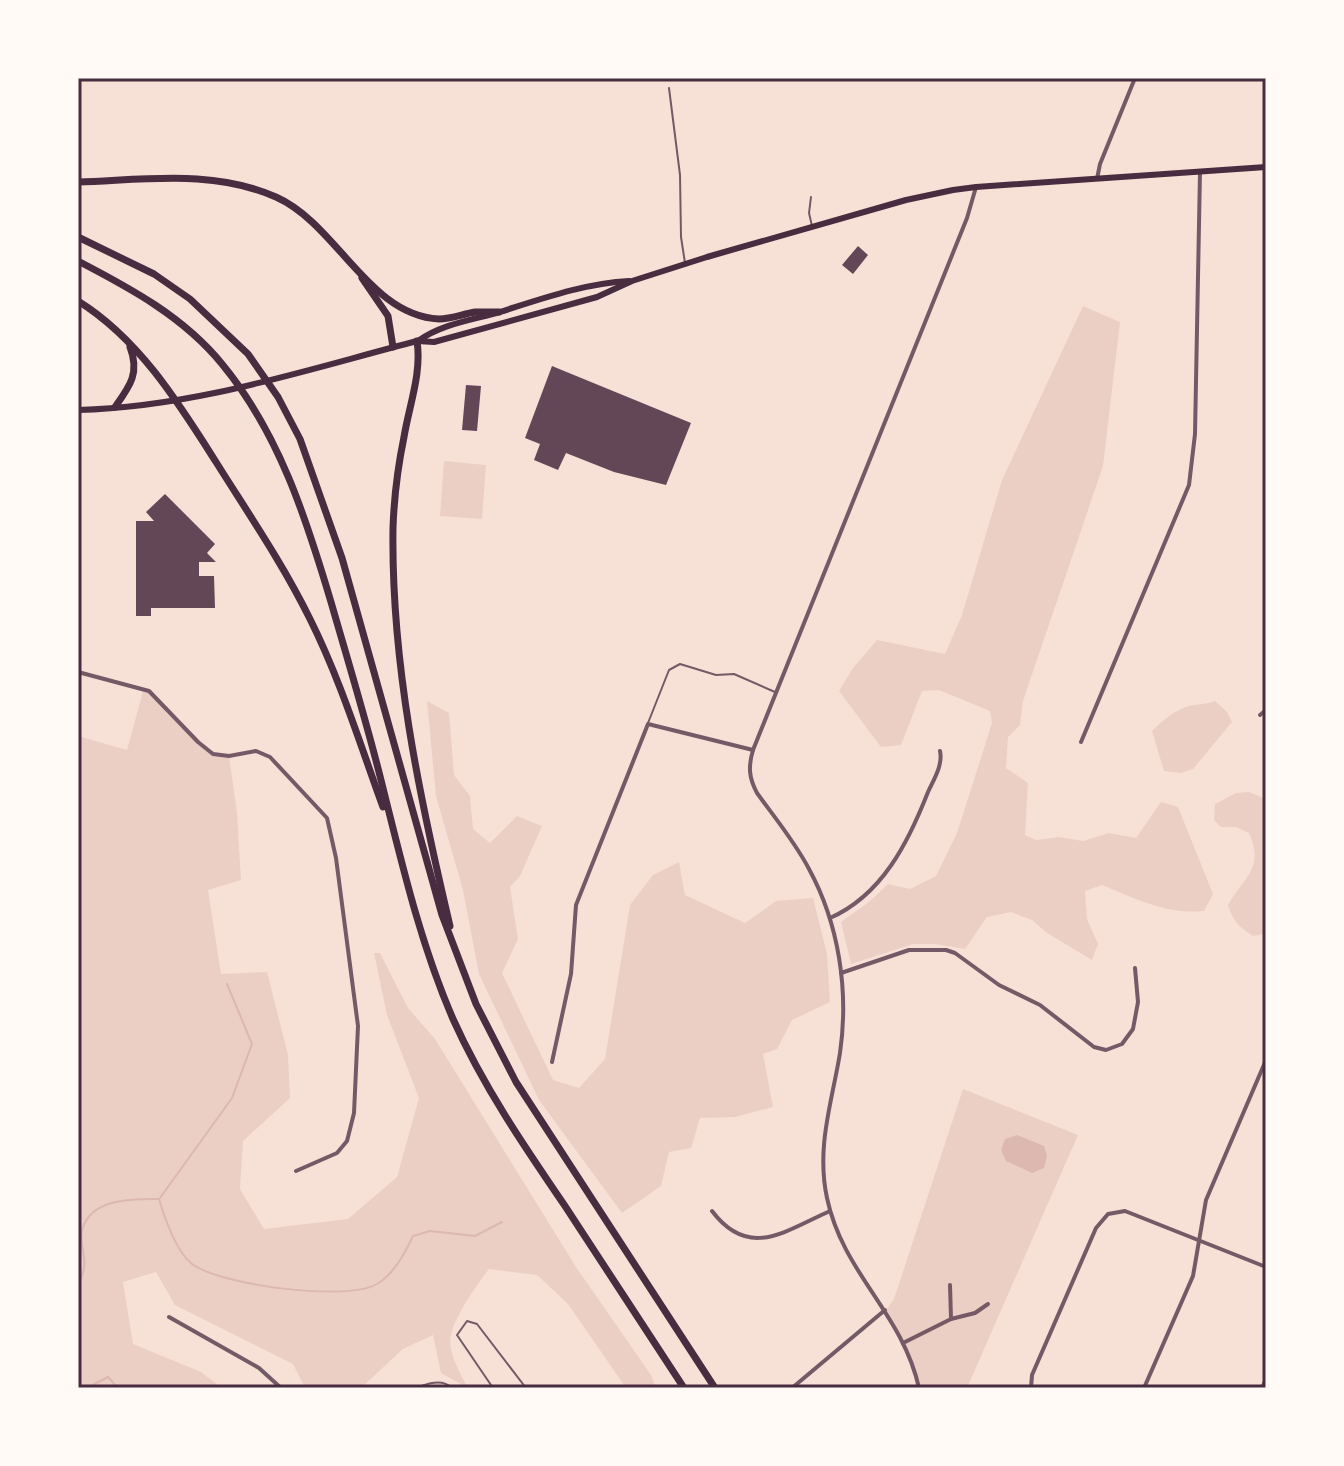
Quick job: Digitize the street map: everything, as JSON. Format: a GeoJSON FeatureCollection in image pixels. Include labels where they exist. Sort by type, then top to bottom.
{"type":"FeatureCollection","features":[{"type":"Feature","properties":{"kind":"highway"},"geometry":{"type":"LineString","coordinates":[[78,182],[190,177],[227,181],[280,199],[322,231],[394,304],[411,313],[438,319],[474,312],[499,312]]}},
{"type":"Feature","properties":{"kind":"highway"},"geometry":{"type":"LineString","coordinates":[[78,237],[154,274],[208,313],[248,354],[287,414],[318,485],[342,558],[442,915],[460,967],[516,1082],[715,1388]]}},
{"type":"Feature","properties":{"kind":"highway"},"geometry":{"type":"LineString","coordinates":[[78,261],[115,279],[171,317],[221,363],[260,418],[286,468],[319,559],[365,719],[394,835],[430,958],[453,1019],[510,1124],[684,1388]]}},
{"type":"Feature","properties":{"kind":"highway"},"geometry":{"type":"LineString","coordinates":[[351,263],[384,308],[391,327],[393,347]]}},
{"type":"Feature","properties":{"kind":"highway"},"geometry":{"type":"LineString","coordinates":[[78,301],[126,337],[177,400],[266,540],[311,621],[394,835]]}},
{"type":"Feature","properties":{"kind":"highway"},"geometry":{"type":"LineString","coordinates":[[115,407],[135,374],[136,361],[126,337]]}},
{"type":"Feature","properties":{"kind":"highway"},"geometry":{"type":"LineString","coordinates":[[417,341],[420,356],[404,436],[393,524],[393,601],[406,710],[460,967]]}},
{"type":"Feature","properties":{"kind":"main road"},"geometry":{"type":"LineString","coordinates":[[78,410],[214,394],[417,341],[434,342],[597,297],[632,281],[686,264],[933,194],[976,187],[1266,167]]}},
{"type":"Feature","properties":{"kind":"main road"},"geometry":{"type":"LineString","coordinates":[[417,341],[431,331],[499,312],[610,282],[632,281]]}},
{"type":"Feature","properties":{"kind":"street"},"geometry":{"type":"LineString","coordinates":[[1097,179],[1100,164],[1135,78]]}},
{"type":"Feature","properties":{"kind":"street"},"geometry":{"type":"LineString","coordinates":[[1081,742],[1176,519],[1192,469],[1200,172]]}},
{"type":"Feature","properties":{"kind":"street"},"geometry":{"type":"LineString","coordinates":[[919,1388],[903,1343],[885,1310],[851,1263],[830,1211],[822,1160],[829,1101],[839,1054],[843,1007],[841,973],[830,918],[809,868],[751,781],[749,762],[967,218],[976,187]]}},
{"type":"Feature","properties":{"kind":"street"},"geometry":{"type":"LineString","coordinates":[[78,672],[144,688],[213,754],[229,756],[256,751],[270,757],[327,818],[336,858],[358,1026],[354,1113],[347,1141],[337,1153],[296,1171]]}},
{"type":"Feature","properties":{"kind":"street"},"geometry":{"type":"LineString","coordinates":[[1260,715],[1266,710]]}},
{"type":"Feature","properties":{"kind":"street"},"geometry":{"type":"LineString","coordinates":[[552,1062],[571,974],[576,905],[648,724],[753,750]]}},
{"type":"Feature","properties":{"kind":"street"},"geometry":{"type":"LineString","coordinates":[[830,918],[852,907],[904,849],[939,767],[940,751]]}},
{"type":"Feature","properties":{"kind":"street"},"geometry":{"type":"LineString","coordinates":[[841,973],[909,950],[946,950],[955,953],[999,985],[1040,1005],[1094,1047],[1106,1050],[1122,1044],[1133,1029],[1138,1002],[1135,968]]}},
{"type":"Feature","properties":{"kind":"street"},"geometry":{"type":"LineString","coordinates":[[1144,1388],[1193,1276],[1206,1200],[1266,1060]]}},
{"type":"Feature","properties":{"kind":"street"},"geometry":{"type":"LineString","coordinates":[[712,1211],[730,1230],[754,1239],[775,1235],[830,1211]]}},
{"type":"Feature","properties":{"kind":"street"},"geometry":{"type":"LineString","coordinates":[[1031,1388],[1032,1375],[1096,1228],[1102,1219],[1113,1212],[1125,1211],[1266,1267]]}},
{"type":"Feature","properties":{"kind":"street"},"geometry":{"type":"LineString","coordinates":[[950,1285],[951,1319]]}},
{"type":"Feature","properties":{"kind":"street"},"geometry":{"type":"LineString","coordinates":[[903,1343],[951,1319],[975,1313],[988,1304]]}},
{"type":"Feature","properties":{"kind":"street"},"geometry":{"type":"LineString","coordinates":[[792,1388],[885,1310]]}},
{"type":"Feature","properties":{"kind":"street"},"geometry":{"type":"LineString","coordinates":[[169,1317],[259,1368],[281,1388]]}},
{"type":"Feature","properties":{"kind":"street"},"geometry":{"type":"LineString","coordinates":[[1262,1388],[1266,1379]]}},
{"type":"Feature","properties":{"kind":"lane"},"geometry":{"type":"LineString","coordinates":[[669,88],[680,175],[681,237],[686,264]]}},
{"type":"Feature","properties":{"kind":"lane"},"geometry":{"type":"LineString","coordinates":[[811,197],[809,213],[813,227]]}},
{"type":"Feature","properties":{"kind":"lane"},"geometry":{"type":"LineString","coordinates":[[648,724],[669,670],[680,664],[716,675],[734,674],[776,692]]}},
{"type":"Feature","properties":{"kind":"lane"},"geometry":{"type":"LineString","coordinates":[[493,1388],[457,1335],[467,1321],[477,1324],[526,1388]]}},
{"type":"Feature","properties":{"kind":"lane"},"geometry":{"type":"LineString","coordinates":[[415,1388],[437,1382],[452,1388]]}},
{"type":"Feature","properties":{"kind":"shaded area"},"geometry":{"type":"Polygon","coordinates":[[[1083,306],[1120,322],[1103,466],[1023,701],[1020,725],[1008,737],[1006,768],[1028,783],[1025,835],[1036,840],[1059,837],[1083,841],[1109,833],[1136,838],[1161,802],[1178,807],[1213,894],[1204,911],[1191,912],[1152,905],[1102,885],[1085,891],[1087,919],[1098,944],[1092,960],[1047,933],[1032,920],[1011,912],[987,917],[965,949],[913,944],[851,964],[841,922],[888,884],[910,889],[936,876],[957,833],[992,723],[990,711],[939,690],[922,691],[901,745],[881,747],[839,691],[853,668],[877,640],[945,654],[962,615],[1002,480],[1083,306]]]}},
{"type":"Feature","properties":{"kind":"shaded area"},"geometry":{"type":"Polygon","coordinates":[[[444,461],[486,465],[482,519],[440,516],[444,461]]]}},
{"type":"Feature","properties":{"kind":"shaded area"},"geometry":{"type":"Polygon","coordinates":[[[144,688],[193,739],[217,753],[229,756],[237,813],[241,880],[208,890],[221,974],[267,972],[288,1055],[290,1098],[243,1141],[240,1189],[264,1229],[348,1219],[397,1177],[419,1098],[387,1015],[374,953],[380,953],[408,1008],[435,1039],[576,1267],[651,1375],[656,1388],[626,1388],[568,1304],[537,1275],[489,1269],[462,1309],[451,1335],[453,1355],[468,1388],[441,1373],[433,1335],[403,1349],[361,1388],[305,1388],[293,1364],[175,1305],[156,1272],[123,1282],[133,1344],[201,1372],[222,1388],[78,1388],[78,736],[127,750],[144,688]]]}},
{"type":"Feature","properties":{"kind":"shaded area"},"geometry":{"type":"Polygon","coordinates":[[[427,701],[449,713],[454,775],[470,796],[473,829],[490,843],[517,816],[542,826],[520,876],[510,887],[518,939],[502,973],[553,1080],[579,1088],[605,1059],[630,905],[653,875],[679,862],[685,895],[745,923],[776,901],[813,898],[827,954],[830,1002],[792,1020],[777,1049],[763,1054],[773,1107],[735,1117],[700,1118],[691,1148],[669,1152],[661,1186],[622,1213],[539,1100],[479,974],[463,890],[436,796],[427,701]]]}},
{"type":"Feature","properties":{"kind":"shaded area"},"geometry":{"type":"Polygon","coordinates":[[[1215,701],[1227,712],[1232,722],[1193,769],[1181,773],[1164,771],[1152,731],[1183,708],[1215,701]]]}},
{"type":"Feature","properties":{"kind":"shaded area"},"geometry":{"type":"Polygon","coordinates":[[[1249,792],[1266,799],[1266,930],[1264,934],[1253,936],[1237,923],[1228,905],[1254,864],[1255,855],[1249,833],[1236,827],[1221,827],[1214,820],[1215,804],[1236,793],[1249,792]]]}},
{"type":"Feature","properties":{"kind":"shaded area"},"geometry":{"type":"Polygon","coordinates":[[[963,1089],[1078,1135],[967,1388],[919,1388],[916,1374],[886,1310],[894,1299],[963,1089]]]}},
{"type":"Feature","properties":{"kind":"shaded area"},"geometry":{"type":"Polygon","coordinates":[[[1017,1135],[1044,1146],[1047,1156],[1044,1168],[1032,1173],[1006,1161],[1001,1150],[1005,1139],[1017,1135]]]}},
{"type":"Feature","properties":{"kind":"building"},"geometry":{"type":"Polygon","coordinates":[[[858,246],[868,255],[853,274],[842,265],[858,246]]]}},
{"type":"Feature","properties":{"kind":"building"},"geometry":{"type":"Polygon","coordinates":[[[552,366],[691,423],[666,485],[614,472],[566,453],[558,470],[534,460],[540,444],[525,438],[552,366]]]}},
{"type":"Feature","properties":{"kind":"building"},"geometry":{"type":"Polygon","coordinates":[[[466,385],[481,386],[477,431],[462,430],[466,385]]]}},
{"type":"Feature","properties":{"kind":"building"},"geometry":{"type":"Polygon","coordinates":[[[165,494],[215,544],[207,553],[216,562],[199,562],[199,576],[214,576],[215,608],[151,608],[151,616],[136,616],[136,521],[154,521],[146,512],[165,494]]]}},
{"type":"Feature","properties":{"kind":"waterway"},"geometry":{"type":"LineString","coordinates":[[160,1198],[232,1098],[252,1044],[227,984]]}},
{"type":"Feature","properties":{"kind":"waterway"},"geometry":{"type":"LineString","coordinates":[[78,1285],[84,1268],[81,1237],[87,1219],[103,1206],[114,1202],[158,1199]]}},
{"type":"Feature","properties":{"kind":"waterway"},"geometry":{"type":"LineString","coordinates":[[159,1199],[176,1243],[192,1264],[228,1279],[312,1291],[361,1289],[377,1284],[394,1269],[413,1236],[430,1231],[475,1236],[502,1222]]}},
{"type":"Feature","properties":{"kind":"waterway"},"geometry":{"type":"LineString","coordinates":[[87,1388],[108,1377],[118,1388]]}}]}
